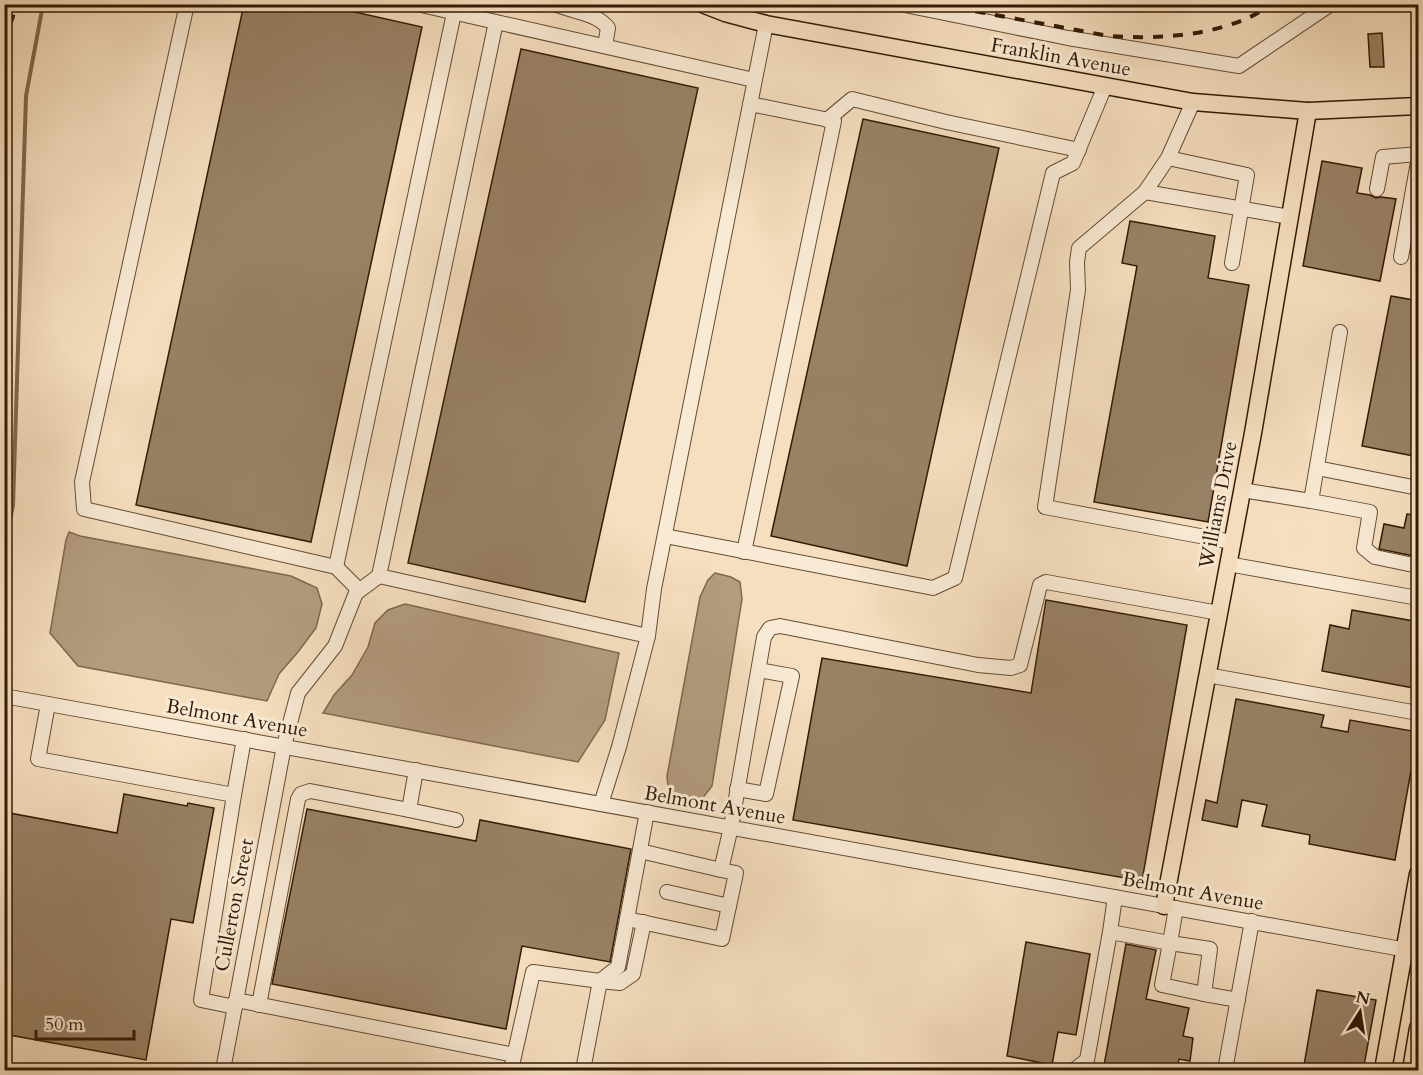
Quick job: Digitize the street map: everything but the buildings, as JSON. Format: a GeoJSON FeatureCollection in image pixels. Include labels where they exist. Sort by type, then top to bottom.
{"type":"FeatureCollection","features":[{"type":"Feature","properties":{"kind":"main road","name":"Franklin Avenue"},"geometry":{"type":"LineString","coordinates":[[702,4],[766,24],[1193,102],[1308,111],[1419,106]]}},
{"type":"Feature","properties":{"kind":"main road","name":"Williams Drive"},"geometry":{"type":"LineString","coordinates":[[1170,907],[1207,675],[1253,433],[1308,111]]}},
{"type":"Feature","properties":{"kind":"main road"},"geometry":{"type":"LineString","coordinates":[[1383,1071],[1412,950],[1419,874]]}},
{"type":"Feature","properties":{"kind":"main road"},"geometry":{"type":"LineString","coordinates":[[1412,1070],[1419,1028]]}},
{"type":"Feature","properties":{"kind":"street"},"geometry":{"type":"LineString","coordinates":[[187,4],[82,482],[84,509],[336,567],[359,590],[379,576],[496,21]]}},
{"type":"Feature","properties":{"kind":"street"},"geometry":{"type":"LineString","coordinates":[[417,4],[754,80]]}},
{"type":"Feature","properties":{"kind":"street"},"geometry":{"type":"LineString","coordinates":[[555,4],[604,23],[608,28],[605,46]]}},
{"type":"Feature","properties":{"kind":"street"},"geometry":{"type":"LineString","coordinates":[[900,4],[1068,38],[1239,66],[1331,4]]}},
{"type":"Feature","properties":{"kind":"street"},"geometry":{"type":"LineString","coordinates":[[336,567],[454,13]]}},
{"type":"Feature","properties":{"kind":"street"},"geometry":{"type":"LineString","coordinates":[[601,804],[619,747],[648,636],[654,589],[766,24]]}},
{"type":"Feature","properties":{"kind":"street"},"geometry":{"type":"LineString","coordinates":[[665,536],[933,588],[955,578],[1053,173],[1073,163],[1105,86]]}},
{"type":"Feature","properties":{"kind":"street"},"geometry":{"type":"LineString","coordinates":[[827,120],[852,99],[946,122],[1079,150]]}},
{"type":"Feature","properties":{"kind":"street"},"geometry":{"type":"LineString","coordinates":[[1193,102],[1168,158],[1145,192],[1080,248],[1077,262],[1078,290],[1045,507],[1232,542]]}},
{"type":"Feature","properties":{"kind":"street"},"geometry":{"type":"LineString","coordinates":[[744,552],[834,121],[750,104]]}},
{"type":"Feature","properties":{"kind":"street"},"geometry":{"type":"LineString","coordinates":[[1377,189],[1383,157],[1419,154]]}},
{"type":"Feature","properties":{"kind":"street"},"geometry":{"type":"LineString","coordinates":[[1168,158],[1247,175],[1232,263]]}},
{"type":"Feature","properties":{"kind":"street"},"geometry":{"type":"LineString","coordinates":[[1401,257],[1419,162]]}},
{"type":"Feature","properties":{"kind":"street"},"geometry":{"type":"LineString","coordinates":[[1145,192],[1290,217]]}},
{"type":"Feature","properties":{"kind":"street"},"geometry":{"type":"LineString","coordinates":[[1311,501],[1340,332]]}},
{"type":"Feature","properties":{"kind":"street"},"geometry":{"type":"LineString","coordinates":[[1317,468],[1419,488]]}},
{"type":"Feature","properties":{"kind":"street"},"geometry":{"type":"LineString","coordinates":[[1242,490],[1370,512],[1364,548],[1375,557],[1419,566]]}},
{"type":"Feature","properties":{"kind":"street"},"geometry":{"type":"LineString","coordinates":[[1228,564],[1419,598]]}},
{"type":"Feature","properties":{"kind":"street"},"geometry":{"type":"LineString","coordinates":[[379,576],[648,636]]}},
{"type":"Feature","properties":{"kind":"street"},"geometry":{"type":"LineString","coordinates":[[721,870],[764,637],[770,628],[780,626],[978,665],[1011,668],[1020,665],[1040,585],[1046,582],[1219,613]]}},
{"type":"Feature","properties":{"kind":"street","name":"Cullerton Street"},"geometry":{"type":"LineString","coordinates":[[225,1070],[284,746],[298,693],[335,646],[359,590]]}},
{"type":"Feature","properties":{"kind":"street"},"geometry":{"type":"LineString","coordinates":[[737,789],[766,794],[792,676],[759,670]]}},
{"type":"Feature","properties":{"kind":"street"},"geometry":{"type":"LineString","coordinates":[[1207,675],[1419,713]]}},
{"type":"Feature","properties":{"kind":"street","name":"Belmont Avenue"},"geometry":{"type":"LineString","coordinates":[[4,696],[1412,950]]}},
{"type":"Feature","properties":{"kind":"street"},"geometry":{"type":"LineString","coordinates":[[48,704],[38,759],[234,795]]}},
{"type":"Feature","properties":{"kind":"street"},"geometry":{"type":"LineString","coordinates":[[244,739],[201,1000],[259,1005],[514,1055]]}},
{"type":"Feature","properties":{"kind":"street"},"geometry":{"type":"LineString","coordinates":[[409,810],[416,770]]}},
{"type":"Feature","properties":{"kind":"street"},"geometry":{"type":"LineString","coordinates":[[259,1005],[288,849],[301,794],[310,792],[456,820]]}},
{"type":"Feature","properties":{"kind":"street"},"geometry":{"type":"LineString","coordinates":[[583,1071],[600,981],[618,967],[647,812]]}},
{"type":"Feature","properties":{"kind":"street"},"geometry":{"type":"LineString","coordinates":[[266,844],[288,849]]}},
{"type":"Feature","properties":{"kind":"street"},"geometry":{"type":"LineString","coordinates":[[627,919],[722,939],[736,873],[640,851]]}},
{"type":"Feature","properties":{"kind":"street"},"geometry":{"type":"LineString","coordinates":[[667,892],[729,906]]}},
{"type":"Feature","properties":{"kind":"street"},"geometry":{"type":"LineString","coordinates":[[1074,1071],[1087,1060],[1115,897]]}},
{"type":"Feature","properties":{"kind":"street"},"geometry":{"type":"LineString","coordinates":[[1170,907],[1170,943],[1162,985],[1238,1000]]}},
{"type":"Feature","properties":{"kind":"street"},"geometry":{"type":"LineString","coordinates":[[1225,1071],[1252,921]]}},
{"type":"Feature","properties":{"kind":"street"},"geometry":{"type":"LineString","coordinates":[[511,1071],[533,972],[620,983],[633,974],[644,922]]}},
{"type":"Feature","properties":{"kind":"street"},"geometry":{"type":"LineString","coordinates":[[1110,932],[1210,949],[1203,993]]}},
{"type":"Feature","properties":{"kind":"shaded area"},"geometry":{"type":"Polygon","coordinates":[[[69,532],[291,576],[317,588],[322,604],[316,628],[279,674],[267,701],[78,666],[50,633],[69,532]]]}},
{"type":"Feature","properties":{"kind":"shaded area"},"geometry":{"type":"Polygon","coordinates":[[[715,573],[740,582],[742,599],[712,786],[702,799],[692,803],[673,795],[667,776],[700,597],[708,580],[715,573]]]}},
{"type":"Feature","properties":{"kind":"shaded area"},"geometry":{"type":"Polygon","coordinates":[[[405,604],[619,653],[605,720],[578,762],[323,713],[334,695],[352,675],[368,647],[375,623],[388,610],[405,604]]]}},
{"type":"Feature","properties":{"kind":"waterway"},"geometry":{"type":"LineString","coordinates":[[4,547],[13,506],[26,96],[42,10],[40,4]]}},
{"type":"Feature","properties":{"kind":"railway"},"geometry":{"type":"LineString","coordinates":[[4,43],[17,4]]}},
{"type":"Feature","properties":{"kind":"railway"},"geometry":{"type":"LineString","coordinates":[[936,4],[1109,36],[1144,37],[1197,33],[1214,29],[1248,18],[1273,4]]}}]}
